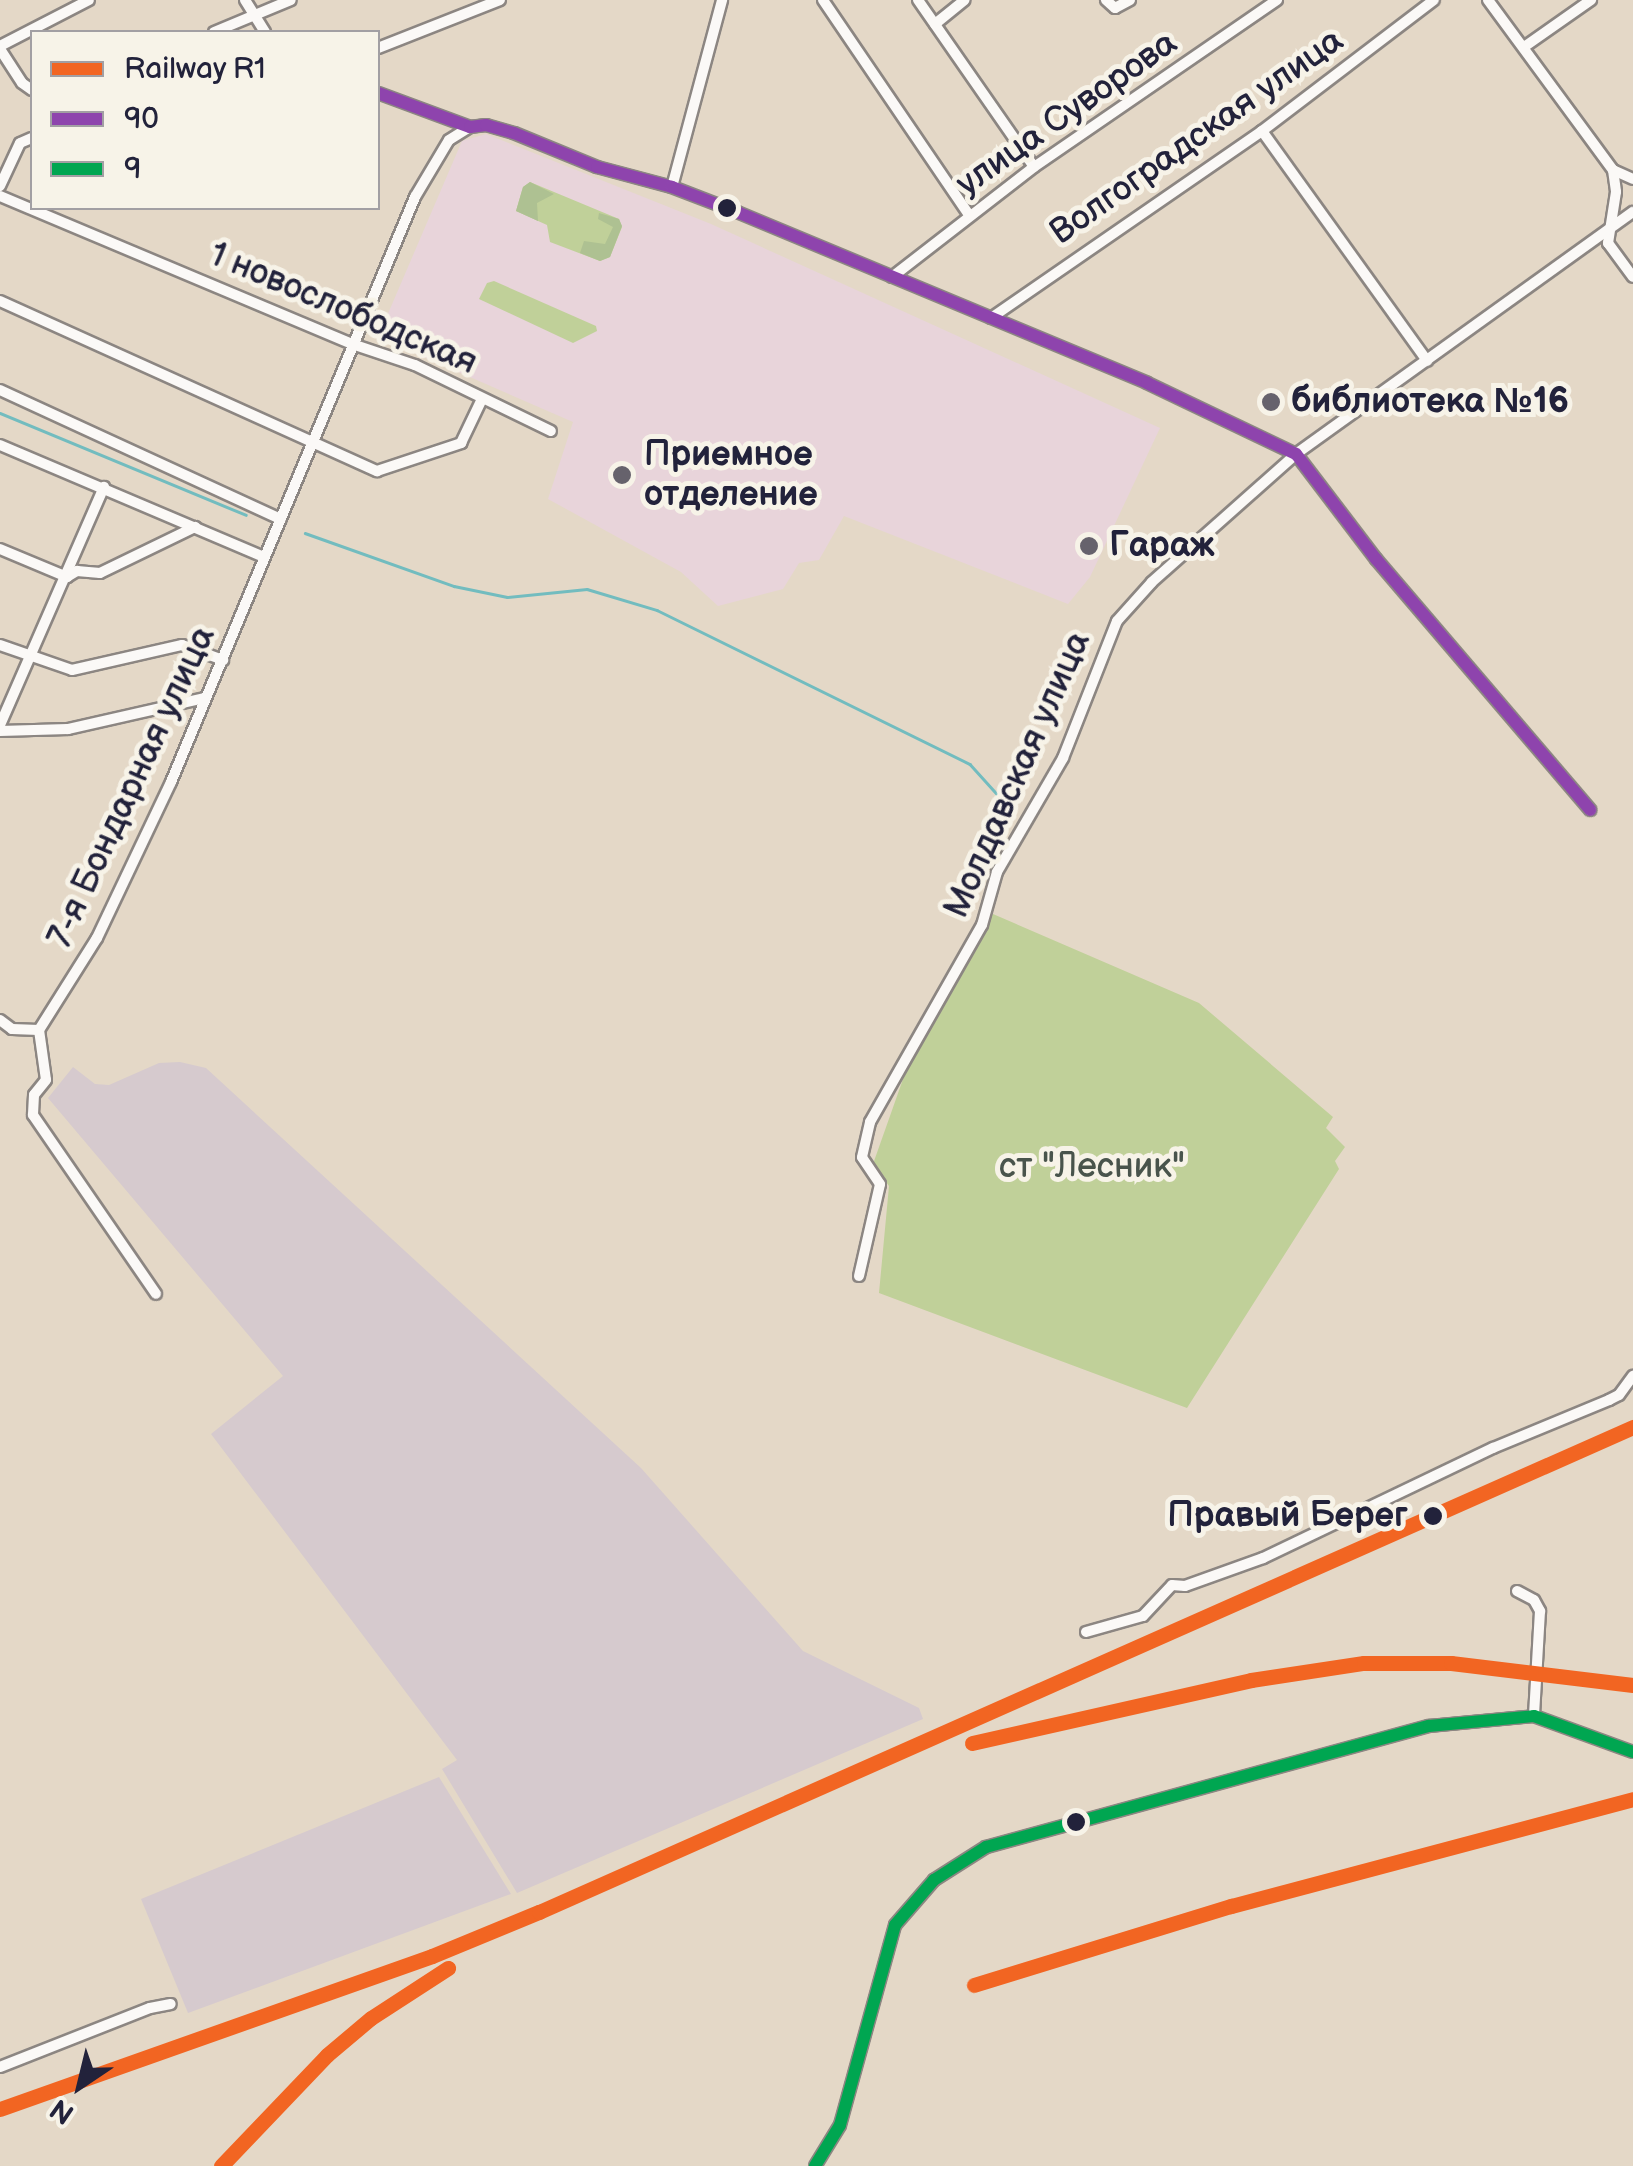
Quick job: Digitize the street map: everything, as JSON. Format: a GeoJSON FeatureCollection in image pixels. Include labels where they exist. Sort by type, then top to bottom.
{"type":"FeatureCollection","features":[{"type":"Feature","properties":{"kind":"street"},"geometry":{"type":"LineString","coordinates":[[33,30],[89,0]]}},
{"type":"Feature","properties":{"kind":"street"},"geometry":{"type":"LineString","coordinates":[[245,0],[264,30]]}},
{"type":"Feature","properties":{"kind":"street"},"geometry":{"type":"LineString","coordinates":[[218,30],[291,0]]}},
{"type":"Feature","properties":{"kind":"street"},"geometry":{"type":"LineString","coordinates":[[380,47],[500,0]]}},
{"type":"Feature","properties":{"kind":"street"},"geometry":{"type":"LineString","coordinates":[[672,187],[722,0]]}},
{"type":"Feature","properties":{"kind":"street"},"geometry":{"type":"LineString","coordinates":[[823,0],[970,216]]}},
{"type":"Feature","properties":{"kind":"street"},"geometry":{"type":"LineString","coordinates":[[918,0],[1034,167]]}},
{"type":"Feature","properties":{"kind":"street"},"geometry":{"type":"LineString","coordinates":[[935,24],[965,0]]}},
{"type":"Feature","properties":{"kind":"street"},"geometry":{"type":"LineString","coordinates":[[1111,4],[1130,0]]}},
{"type":"Feature","properties":{"kind":"street","name":"улица Суворова"},"geometry":{"type":"LineString","coordinates":[[892,277],[1034,167],[1276,0]]}},
{"type":"Feature","properties":{"kind":"street","name":"Волгоградская улица"},"geometry":{"type":"LineString","coordinates":[[992,318],[1262,130],[1434,0]]}},
{"type":"Feature","properties":{"kind":"street"},"geometry":{"type":"LineString","coordinates":[[1488,0],[1613,170],[1633,180]]}},
{"type":"Feature","properties":{"kind":"street"},"geometry":{"type":"LineString","coordinates":[[1524,47],[1591,0]]}},
{"type":"Feature","properties":{"kind":"street"},"geometry":{"type":"LineString","coordinates":[[30,32],[0,48],[22,83],[30,89]]}},
{"type":"Feature","properties":{"kind":"street"},"geometry":{"type":"LineString","coordinates":[[380,94],[470,126],[486,124],[514,132],[597,167],[672,187],[992,318],[1228,419],[1296,454],[1376,559],[1590,810]]}},
{"type":"Feature","properties":{"kind":"street","name":"7-я Бондарная улица"},"geometry":{"type":"LineString","coordinates":[[39,1030],[97,938],[171,782],[415,197],[450,140],[470,126]]}},
{"type":"Feature","properties":{"kind":"street"},"geometry":{"type":"LineString","coordinates":[[1262,130],[1428,360]]}},
{"type":"Feature","properties":{"kind":"street"},"geometry":{"type":"LineString","coordinates":[[0,186],[22,140],[30,138]]}},
{"type":"Feature","properties":{"kind":"street"},"geometry":{"type":"LineString","coordinates":[[1613,170],[1616,192],[1610,248],[1633,277]]}},
{"type":"Feature","properties":{"kind":"street","name":"1 новослободская"},"geometry":{"type":"LineString","coordinates":[[0,196],[30,209]]}},
{"type":"Feature","properties":{"kind":"street","name":"1 новослободская"},"geometry":{"type":"LineString","coordinates":[[34,210],[355,344],[415,364],[551,431]]}},
{"type":"Feature","properties":{"kind":"street","name":"Молдавская улица"},"geometry":{"type":"LineString","coordinates":[[859,1276],[880,1184],[862,1157],[870,1122],[982,925],[997,872],[1062,758],[1117,621],[1152,582],[1296,454],[1633,212]]}},
{"type":"Feature","properties":{"kind":"street"},"geometry":{"type":"LineString","coordinates":[[0,301],[369,469],[385,470],[461,443],[482,399]]}},
{"type":"Feature","properties":{"kind":"street"},"geometry":{"type":"LineString","coordinates":[[0,390],[281,520]]}},
{"type":"Feature","properties":{"kind":"street"},"geometry":{"type":"LineString","coordinates":[[0,445],[264,557]]}},
{"type":"Feature","properties":{"kind":"street"},"geometry":{"type":"LineString","coordinates":[[104,488],[0,728],[68,729],[204,698]]}},
{"type":"Feature","properties":{"kind":"street"},"geometry":{"type":"LineString","coordinates":[[0,549],[67,577],[77,572],[100,573],[195,527]]}},
{"type":"Feature","properties":{"kind":"street"},"geometry":{"type":"LineString","coordinates":[[0,645],[32,659],[82,669],[192,645],[223,660]]}},
{"type":"Feature","properties":{"kind":"street"},"geometry":{"type":"LineString","coordinates":[[0,1020],[12,1029],[39,1030],[46,1080],[34,1095],[33,1114],[156,1294]]}},
{"type":"Feature","properties":{"kind":"street"},"geometry":{"type":"LineString","coordinates":[[1086,1632],[1143,1616],[1172,1584],[1185,1586],[1263,1558],[1492,1448],[1609,1400],[1633,1376]]}},
{"type":"Feature","properties":{"kind":"street"},"geometry":{"type":"LineString","coordinates":[[1517,1590],[1534,1600],[1540,1611],[1534,1716]]}},
{"type":"Feature","properties":{"kind":"street"},"geometry":{"type":"LineString","coordinates":[[815,2166],[840,2125],[895,1925],[934,1880],[986,1848],[1261,1768],[1429,1726],[1534,1716],[1633,1752]]}},
{"type":"Feature","properties":{"kind":"street"},"geometry":{"type":"LineString","coordinates":[[0,2066],[150,2008],[171,2004]]}},
{"type":"Feature","properties":{"kind":"shaded area"},"geometry":{"type":"Polygon","coordinates":[[[486,134],[711,224],[1160,428],[1090,577],[1068,604],[844,516],[819,560],[799,563],[783,589],[718,606],[681,572],[548,499],[573,422],[378,337],[462,141],[486,134]]]}},
{"type":"Feature","properties":{"kind":"shaded area"},"geometry":{"type":"Polygon","coordinates":[[[180,1062],[206,1068],[641,1468],[803,1651],[919,1708],[923,1719],[517,1893],[442,1769],[457,1760],[211,1434],[283,1376],[48,1098],[73,1067],[95,1084],[109,1085],[159,1063],[180,1062]]]}},
{"type":"Feature","properties":{"kind":"shaded area"},"geometry":{"type":"Polygon","coordinates":[[[439,1777],[511,1894],[188,2013],[141,1899],[439,1777]]]}},
{"type":"Feature","properties":{"kind":"green space"},"geometry":{"type":"Polygon","coordinates":[[[530,182],[619,219],[622,227],[610,257],[600,261],[550,242],[547,225],[516,211],[523,187],[530,182]]]}},
{"type":"Feature","properties":{"kind":"green space"},"geometry":{"type":"Polygon","coordinates":[[[530,182],[554,194],[537,203],[538,221],[516,211],[523,187],[530,182]]]}},
{"type":"Feature","properties":{"kind":"green space"},"geometry":{"type":"Polygon","coordinates":[[[599,213],[619,219],[622,226],[610,257],[600,261],[580,253],[584,241],[605,244],[613,227],[598,219],[599,213]]]}},
{"type":"Feature","properties":{"kind":"green space"},"geometry":{"type":"Polygon","coordinates":[[[494,281],[596,326],[597,331],[573,343],[479,299],[487,283],[494,281]]]}},
{"type":"Feature","properties":{"kind":"green space","name":"ст \"Лесник\""},"geometry":{"type":"Polygon","coordinates":[[[993,914],[1199,1003],[1333,1117],[1326,1128],[1345,1147],[1335,1161],[1339,1169],[1187,1408],[879,1293],[889,1186],[873,1164],[908,1065],[993,914]]]}},
{"type":"Feature","properties":{"kind":"waterway"},"geometry":{"type":"LineString","coordinates":[[0,413],[246,515]]}},
{"type":"Feature","properties":{"kind":"waterway"},"geometry":{"type":"LineString","coordinates":[[305,533],[454,586],[507,597],[587,589],[657,610],[970,764],[997,794]]}},
{"type":"Feature","properties":{"kind":"rail line","name":"R1"},"geometry":{"type":"LineString","coordinates":[[0,2109],[432,1956],[539,1912],[1633,1427]]}},
{"type":"Feature","properties":{"kind":"rail line","name":"R1"},"geometry":{"type":"LineString","coordinates":[[972,1743],[1251,1680],[1364,1663],[1451,1663],[1633,1685]]}},
{"type":"Feature","properties":{"kind":"rail line","name":"R1"},"geometry":{"type":"LineString","coordinates":[[974,1985],[1231,1906],[1633,1799]]}},
{"type":"Feature","properties":{"kind":"rail line","name":"R1"},"geometry":{"type":"LineString","coordinates":[[221,2166],[327,2055],[371,2018],[448,1968]]}},
{"type":"Feature","properties":{"kind":"transit line","name":"90"},"geometry":{"type":"LineString","coordinates":[[380,94],[470,127],[486,125],[514,133],[597,167],[672,187],[737,212],[1147,383],[1296,454],[1376,559],[1590,810]]}},
{"type":"Feature","properties":{"kind":"transit line","name":"9"},"geometry":{"type":"LineString","coordinates":[[815,2166],[840,2125],[895,1925],[934,1880],[986,1847],[1429,1726],[1534,1716],[1633,1752]]}},
{"type":"Feature","properties":{"kind":"place","name":"библиотека №16"},"geometry":{"type":"Point","coordinates":[1271,402]}},
{"type":"Feature","properties":{"kind":"place","name":"Приемное отделение"},"geometry":{"type":"Point","coordinates":[622,475]}},
{"type":"Feature","properties":{"kind":"place","name":"Гараж"},"geometry":{"type":"Point","coordinates":[1089,546]}},
{"type":"Feature","properties":{"kind":"place","name":"Правый Берег"},"geometry":{"type":"Point","coordinates":[1433,1516]}}]}
